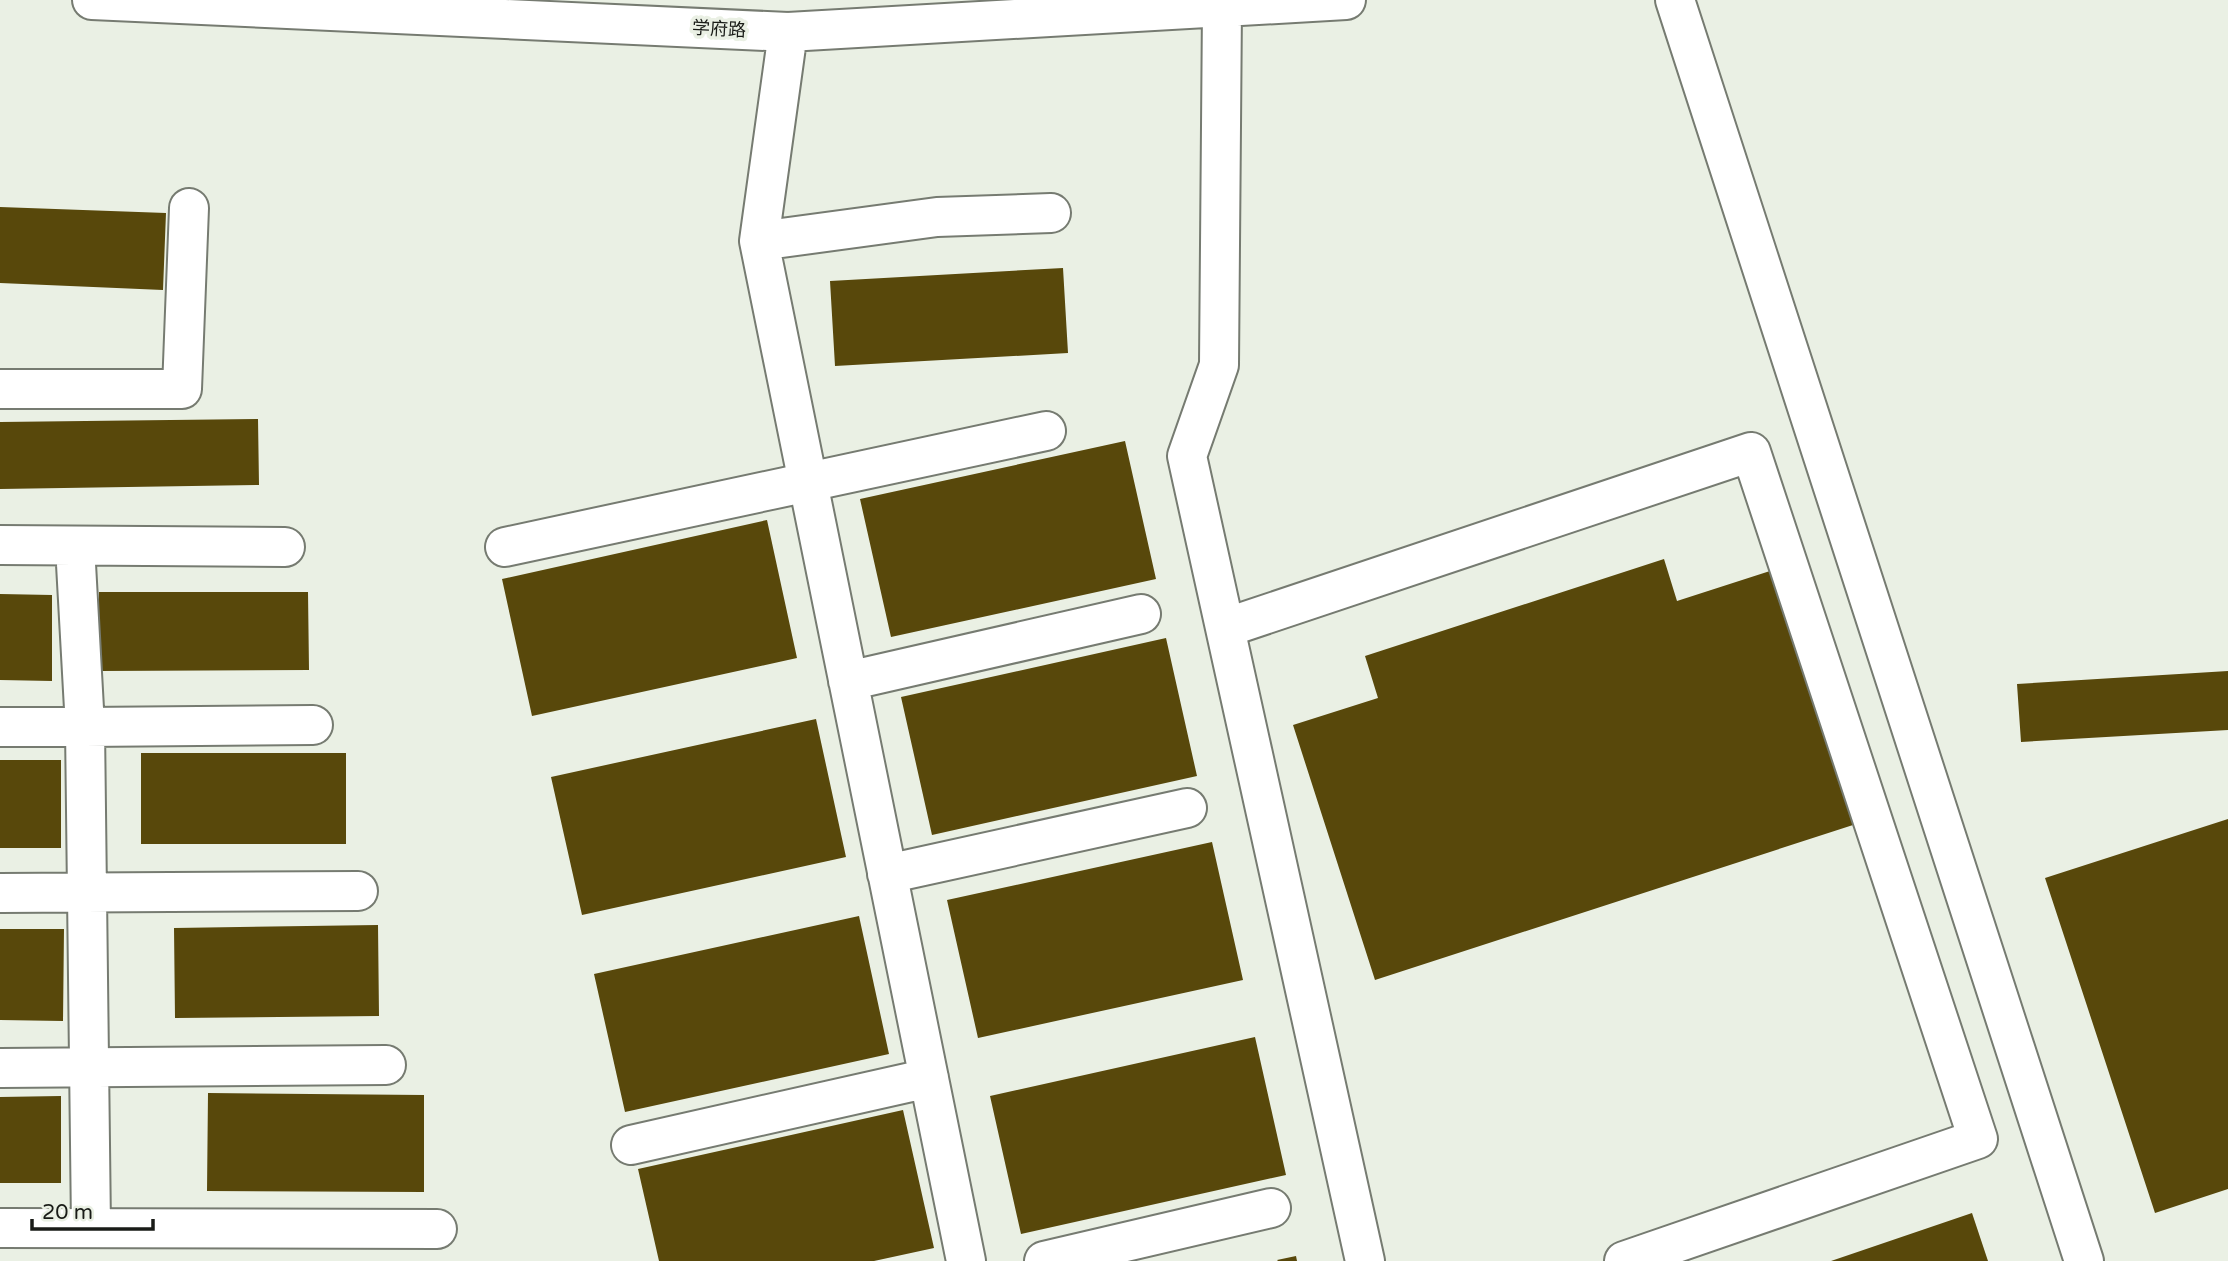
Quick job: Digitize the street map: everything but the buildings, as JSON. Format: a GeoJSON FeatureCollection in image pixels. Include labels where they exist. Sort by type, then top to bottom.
{"type":"FeatureCollection","features":[{"type":"Feature","properties":{"kind":"street","name":"学府路"},"geometry":{"type":"LineString","coordinates":[[92,0],[788,32],[1346,0]]}},
{"type":"Feature","properties":{"kind":"street"},"geometry":{"type":"LineString","coordinates":[[1675,0],[2084,1261]]}},
{"type":"Feature","properties":{"kind":"street"},"geometry":{"type":"LineString","coordinates":[[1222,7],[1219,365],[1187,456],[1365,1261]]}},
{"type":"Feature","properties":{"kind":"street"},"geometry":{"type":"LineString","coordinates":[[788,32],[759,241],[966,1261]]}},
{"type":"Feature","properties":{"kind":"street"},"geometry":{"type":"LineString","coordinates":[[0,389],[183,389],[189,208]]}},
{"type":"Feature","properties":{"kind":"street"},"geometry":{"type":"LineString","coordinates":[[759,241],[937,217],[1051,213]]}},
{"type":"Feature","properties":{"kind":"street"},"geometry":{"type":"LineString","coordinates":[[505,547],[1046,431]]}},
{"type":"Feature","properties":{"kind":"street"},"geometry":{"type":"LineString","coordinates":[[1225,628],[1751,452],[1978,1139],[1624,1261]]}},
{"type":"Feature","properties":{"kind":"street"},"geometry":{"type":"LineString","coordinates":[[0,545],[285,547]]}},
{"type":"Feature","properties":{"kind":"street"},"geometry":{"type":"LineString","coordinates":[[75,546],[85,727],[92,1227]]}},
{"type":"Feature","properties":{"kind":"street"},"geometry":{"type":"LineString","coordinates":[[848,681],[1141,614]]}},
{"type":"Feature","properties":{"kind":"street"},"geometry":{"type":"LineString","coordinates":[[0,727],[313,725]]}},
{"type":"Feature","properties":{"kind":"street"},"geometry":{"type":"LineString","coordinates":[[887,874],[1187,808]]}},
{"type":"Feature","properties":{"kind":"street"},"geometry":{"type":"LineString","coordinates":[[0,893],[358,891]]}},
{"type":"Feature","properties":{"kind":"street"},"geometry":{"type":"LineString","coordinates":[[0,1068],[386,1065]]}},
{"type":"Feature","properties":{"kind":"street"},"geometry":{"type":"LineString","coordinates":[[631,1145],[929,1078]]}},
{"type":"Feature","properties":{"kind":"street"},"geometry":{"type":"LineString","coordinates":[[1044,1261],[1271,1208]]}},
{"type":"Feature","properties":{"kind":"street"},"geometry":{"type":"LineString","coordinates":[[0,1228],[437,1229]]}}]}
